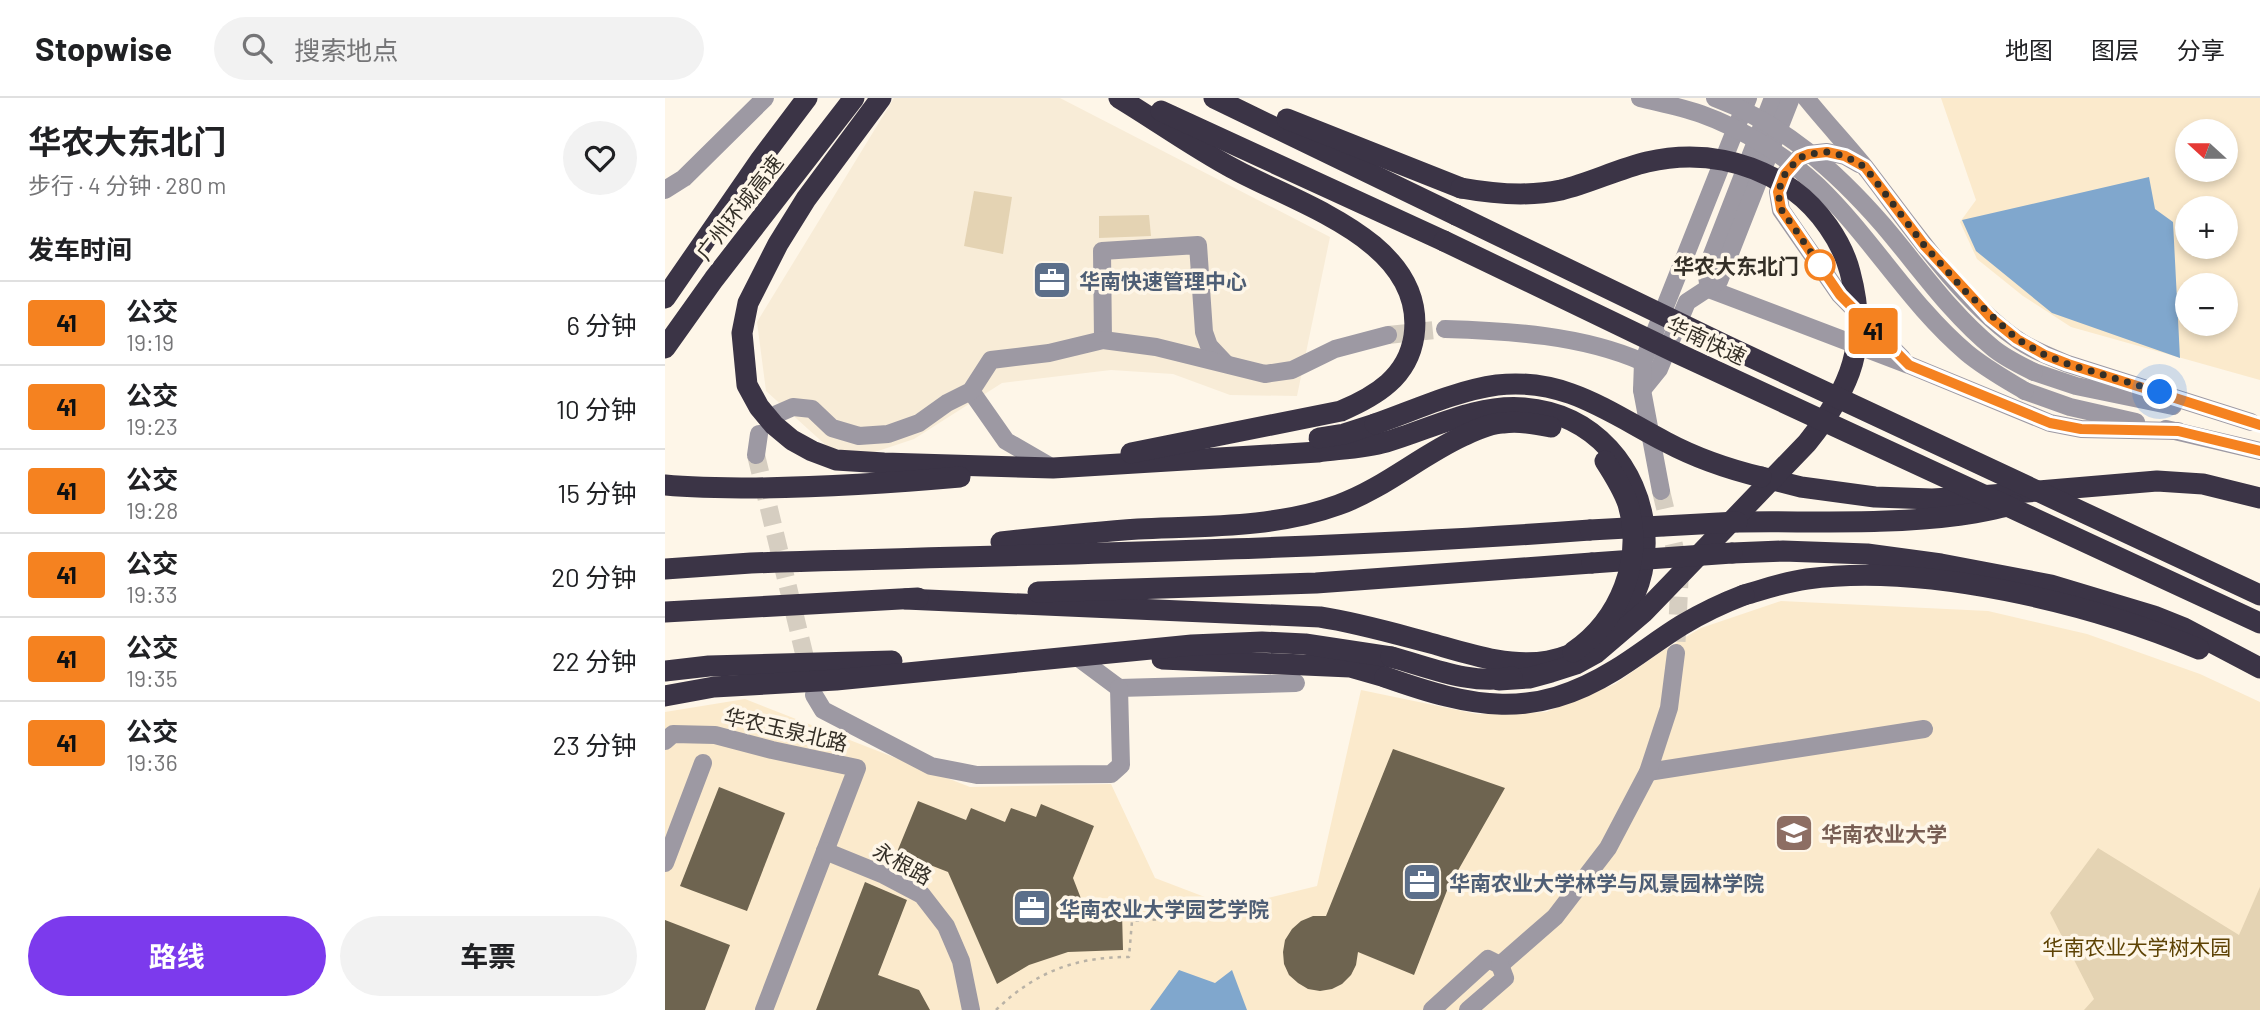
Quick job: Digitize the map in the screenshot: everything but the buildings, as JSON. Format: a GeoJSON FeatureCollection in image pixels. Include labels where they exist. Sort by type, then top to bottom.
{"type":"FeatureCollection","features":[{"type":"Feature","properties":{"kind":"highway","name":"广州环城高速"},"geometry":{"type":"LineString","coordinates":[[665,298],[761,159],[807,98]]}},
{"type":"Feature","properties":{"kind":"highway","name":"广州环城高速"},"geometry":{"type":"LineString","coordinates":[[665,348],[714,279],[854,98]]}},
{"type":"Feature","properties":{"kind":"highway"},"geometry":{"type":"LineString","coordinates":[[881,98],[806,199],[778,244],[748,303],[742,333],[747,385],[759,407],[774,425],[792,440],[836,460],[1053,468],[1318,452],[1385,442],[1480,411],[1524,408],[1545,411],[1589,429],[1609,448],[1625,470],[1636,492],[1644,521],[1646,547],[1642,575],[1633,600],[1616,624],[1595,643],[1574,654],[1547,661],[1520,662],[1483,657],[1346,621],[1320,617],[905,599]]}},
{"type":"Feature","properties":{"kind":"highway"},"geometry":{"type":"LineString","coordinates":[[1053,468],[1341,411],[1367,400],[1385,388],[1403,368],[1413,345],[1416,322],[1413,298],[1405,279],[1373,246],[1338,222],[1231,168],[1119,98]]}},
{"type":"Feature","properties":{"kind":"highway","name":"华南快速"},"geometry":{"type":"LineString","coordinates":[[1134,98],[2260,623]]}},
{"type":"Feature","properties":{"kind":"highway","name":"华南快速"},"geometry":{"type":"LineString","coordinates":[[1214,98],[1727,346],[2260,595]]}},
{"type":"Feature","properties":{"kind":"highway"},"geometry":{"type":"LineString","coordinates":[[665,696],[714,687],[836,680],[1192,645],[1262,642],[1305,644],[1388,667],[1471,678],[1529,678],[1576,664],[1604,647],[1644,612],[1807,443],[1841,395],[1851,370],[1857,342],[1858,315],[1848,264],[1837,240],[1804,198],[1781,181],[1758,169],[1705,157],[1677,157],[1646,162],[1551,191],[1508,194],[1461,188],[1236,98]]}},
{"type":"Feature","properties":{"kind":"highway"},"geometry":{"type":"LineString","coordinates":[[665,485],[708,488],[894,483],[1293,441],[1344,434],[1476,389],[1522,384],[1545,386],[1590,400],[1665,442],[1709,462],[1801,487],[1875,497],[1932,499],[2157,481],[2203,484],[2260,498]]}},
{"type":"Feature","properties":{"kind":"highway"},"geometry":{"type":"LineString","coordinates":[[807,561],[1116,530],[1249,523],[1296,517],[1339,505],[1377,487],[1449,443],[1476,430],[1501,423],[1531,423],[1557,429],[1583,442],[1605,461],[1618,481],[1628,505],[1632,555],[1629,575],[1621,597],[1606,622],[1589,641],[1559,663],[1499,680]]}},
{"type":"Feature","properties":{"kind":"highway"},"geometry":{"type":"LineString","coordinates":[[665,569],[807,561],[1317,546],[1739,522],[1879,522],[1963,515],[2130,484]]}},
{"type":"Feature","properties":{"kind":"highway"},"geometry":{"type":"LineString","coordinates":[[665,612],[905,599],[1316,583],[1783,551],[1867,554],[1941,564],[2051,585],[2154,615],[2260,668]]}},
{"type":"Feature","properties":{"kind":"highway"},"geometry":{"type":"LineString","coordinates":[[1388,667],[1445,696],[1487,703],[1507,705],[1566,695],[1615,670],[1698,616],[1744,595],[1808,579],[1839,577],[1898,578],[1986,588],[2061,604],[2113,618],[2191,646],[2260,677]]}},
{"type":"Feature","properties":{"kind":"highway"},"geometry":{"type":"LineString","coordinates":[[665,671],[709,666],[1076,656]]}},
{"type":"Feature","properties":{"kind":"street"},"geometry":{"type":"LineString","coordinates":[[665,190],[684,178],[765,98]]}},
{"type":"Feature","properties":{"kind":"street"},"geometry":{"type":"LineString","coordinates":[[1640,98],[1720,121],[1749,136],[1800,171],[1835,203],[1939,326],[1966,352],[2025,391],[2070,407],[2260,451]]}},
{"type":"Feature","properties":{"kind":"street"},"geometry":{"type":"LineString","coordinates":[[1715,98],[1749,113],[1807,149],[1854,194],[1967,324],[1993,348],[2034,372],[2076,386],[2256,424]]}},
{"type":"Feature","properties":{"kind":"street"},"geometry":{"type":"LineString","coordinates":[[1661,491],[1642,390],[1643,362],[1748,98]]}},
{"type":"Feature","properties":{"kind":"street"},"geometry":{"type":"LineString","coordinates":[[1709,289],[1706,270],[1773,98]]}},
{"type":"Feature","properties":{"kind":"street"},"geometry":{"type":"LineString","coordinates":[[1642,390],[1659,369],[1687,302],[1719,281],[1791,98]]}},
{"type":"Feature","properties":{"kind":"street"},"geometry":{"type":"LineString","coordinates":[[1806,98],[1865,167],[1924,245],[1965,291],[2017,339],[2068,364],[2256,424]]}},
{"type":"Feature","properties":{"kind":"street"},"geometry":{"type":"LineString","coordinates":[[1865,167],[1845,156],[1827,152],[1799,158],[1785,174],[1778,192],[1781,209],[1840,295],[1909,365]]}},
{"type":"Feature","properties":{"kind":"street"},"geometry":{"type":"LineString","coordinates":[[1103,340],[1102,251],[1198,245],[1204,332],[1209,346],[1226,363]]}},
{"type":"Feature","properties":{"kind":"street"},"geometry":{"type":"LineString","coordinates":[[1709,289],[1909,365],[2050,423],[2081,429],[2178,431]]}},
{"type":"Feature","properties":{"kind":"street"},"geometry":{"type":"LineString","coordinates":[[1444,329],[1507,331],[1620,352],[1643,362]]}},
{"type":"Feature","properties":{"kind":"street"},"geometry":{"type":"LineString","coordinates":[[777,414],[793,407],[812,409],[832,428],[859,436],[888,434],[919,423],[947,403],[971,391],[991,360],[1049,353],[1103,340],[1156,347],[1265,374],[1292,370],[1335,349],[1388,335]]}},
{"type":"Feature","properties":{"kind":"street"},"geometry":{"type":"LineString","coordinates":[[971,391],[1006,441],[1053,468]]}},
{"type":"Feature","properties":{"kind":"street"},"geometry":{"type":"LineString","coordinates":[[755,455],[759,434]]}},
{"type":"Feature","properties":{"kind":"street"},"geometry":{"type":"LineString","coordinates":[[1468,1010],[1555,917],[1608,848],[1648,772],[1669,708],[1675,653]]}},
{"type":"Feature","properties":{"kind":"street"},"geometry":{"type":"LineString","coordinates":[[1076,656],[1119,688],[1296,683]]}},
{"type":"Feature","properties":{"kind":"street"},"geometry":{"type":"LineString","coordinates":[[814,695],[823,710],[931,766],[977,775],[1111,774],[1121,765],[1119,688]]}},
{"type":"Feature","properties":{"kind":"street"},"geometry":{"type":"LineString","coordinates":[[1648,772],[1924,729]]}},
{"type":"Feature","properties":{"kind":"street","name":"华农玉泉北路"},"geometry":{"type":"LineString","coordinates":[[665,741],[673,734],[715,735],[857,768],[825,851]]}},
{"type":"Feature","properties":{"kind":"street"},"geometry":{"type":"LineString","coordinates":[[665,863],[703,764]]}},
{"type":"Feature","properties":{"kind":"street"},"geometry":{"type":"LineString","coordinates":[[764,1010],[825,851]]}},
{"type":"Feature","properties":{"kind":"street","name":"永根路"},"geometry":{"type":"LineString","coordinates":[[825,851],[884,874],[922,895],[946,926],[961,961],[971,1010]]}},
{"type":"Feature","properties":{"kind":"street"},"geometry":{"type":"LineString","coordinates":[[1432,1010],[1487,959],[1502,971]]}},
{"type":"Feature","properties":{"kind":"path"},"geometry":{"type":"LineString","coordinates":[[996,1010],[1038,976],[1067,964],[1100,957],[1129,957],[1132,921],[1163,919]]}},
{"type":"Feature","properties":{"kind":"shaded area","name":"华南快速管理中心"},"geometry":{"type":"Polygon","coordinates":[[[894,98],[1060,98],[1330,237],[1297,396],[1230,395],[1173,374],[1111,370],[1002,383],[914,439],[869,454],[829,448],[766,391],[757,322],[894,98]]]}},
{"type":"Feature","properties":{"kind":"shaded area"},"geometry":{"type":"Polygon","coordinates":[[[1941,98],[2260,98],[2260,380],[2071,327],[2023,296],[1977,259],[1960,222],[1976,200],[1941,98]]]}},
{"type":"Feature","properties":{"kind":"shaded area","name":"华南农业大学"},"geometry":{"type":"Polygon","coordinates":[[[1781,601],[1988,611],[2087,634],[2200,674],[2260,702],[2260,1010],[665,1010],[665,712],[745,699],[970,787],[1111,784],[1155,878],[1231,907],[1317,886],[1361,690],[1477,714],[1546,712],[1615,684],[1701,628],[1781,601]]]}},
{"type":"Feature","properties":{"kind":"green space"},"geometry":{"type":"Polygon","coordinates":[[[974,191],[1012,197],[1003,254],[964,246],[974,191]]]}},
{"type":"Feature","properties":{"kind":"green space"},"geometry":{"type":"Polygon","coordinates":[[[1149,215],[1151,236],[1099,238],[1099,216],[1149,215]]]}},
{"type":"Feature","properties":{"kind":"green space","name":"华南农业大学树木园"},"geometry":{"type":"Polygon","coordinates":[[[2098,848],[2239,935],[2260,887],[2260,1010],[2084,1010],[2094,999],[2050,913],[2098,848]]]}},
{"type":"Feature","properties":{"kind":"water"},"geometry":{"type":"Polygon","coordinates":[[[2149,177],[2155,209],[2173,222],[2175,336],[2179,336],[2180,358],[2052,313],[1976,251],[1962,220],[2149,177]]]}},
{"type":"Feature","properties":{"kind":"water"},"geometry":{"type":"Polygon","coordinates":[[[1179,970],[1215,983],[1232,970],[1247,1010],[1150,1010],[1179,970]]]}},
{"type":"Feature","properties":{"kind":"tunnel"},"geometry":{"type":"LineString","coordinates":[[1388,335],[1445,329]]}},
{"type":"Feature","properties":{"kind":"tunnel"},"geometry":{"type":"LineString","coordinates":[[756,455],[809,674]]}},
{"type":"Feature","properties":{"kind":"tunnel"},"geometry":{"type":"LineString","coordinates":[[1661,491],[1680,570],[1676,653]]}},
{"type":"Feature","properties":{"kind":"bus line","name":"41"},"geometry":{"type":"LineString","coordinates":[[2260,425],[2068,364],[2017,339],[1991,318],[1924,245],[1865,167],[1845,156],[1827,152],[1809,154],[1799,158],[1785,174],[1778,192],[1781,209],[1840,295],[1909,365],[2050,423],[2081,429],[2178,431],[2260,451]]}},
{"type":"Feature","properties":{"kind":"place","name":"华农大东北门"},"geometry":{"type":"Point","coordinates":[1820,265]}},
{"type":"Feature","properties":{"kind":"place","name":"华南快速管理中心"},"geometry":{"type":"Point","coordinates":[1052,280]}},
{"type":"Feature","properties":{"kind":"place","name":"华南农业大学"},"geometry":{"type":"Point","coordinates":[1794,833]}},
{"type":"Feature","properties":{"kind":"place","name":"华南农业大学林学与风景园林学院"},"geometry":{"type":"Point","coordinates":[1422,882]}},
{"type":"Feature","properties":{"kind":"place","name":"华南农业大学园艺学院"},"geometry":{"type":"Point","coordinates":[1032,908]}},
{"type":"Feature","properties":{"kind":"route"},"geometry":{"type":"LineString","coordinates":[[1820,265],[1826,274],[1781,209],[1778,192],[1785,174],[1799,158],[1827,152],[1845,156],[1865,167],[1924,245],[1991,318],[2017,339],[2068,364],[2160,392]]}}]}
